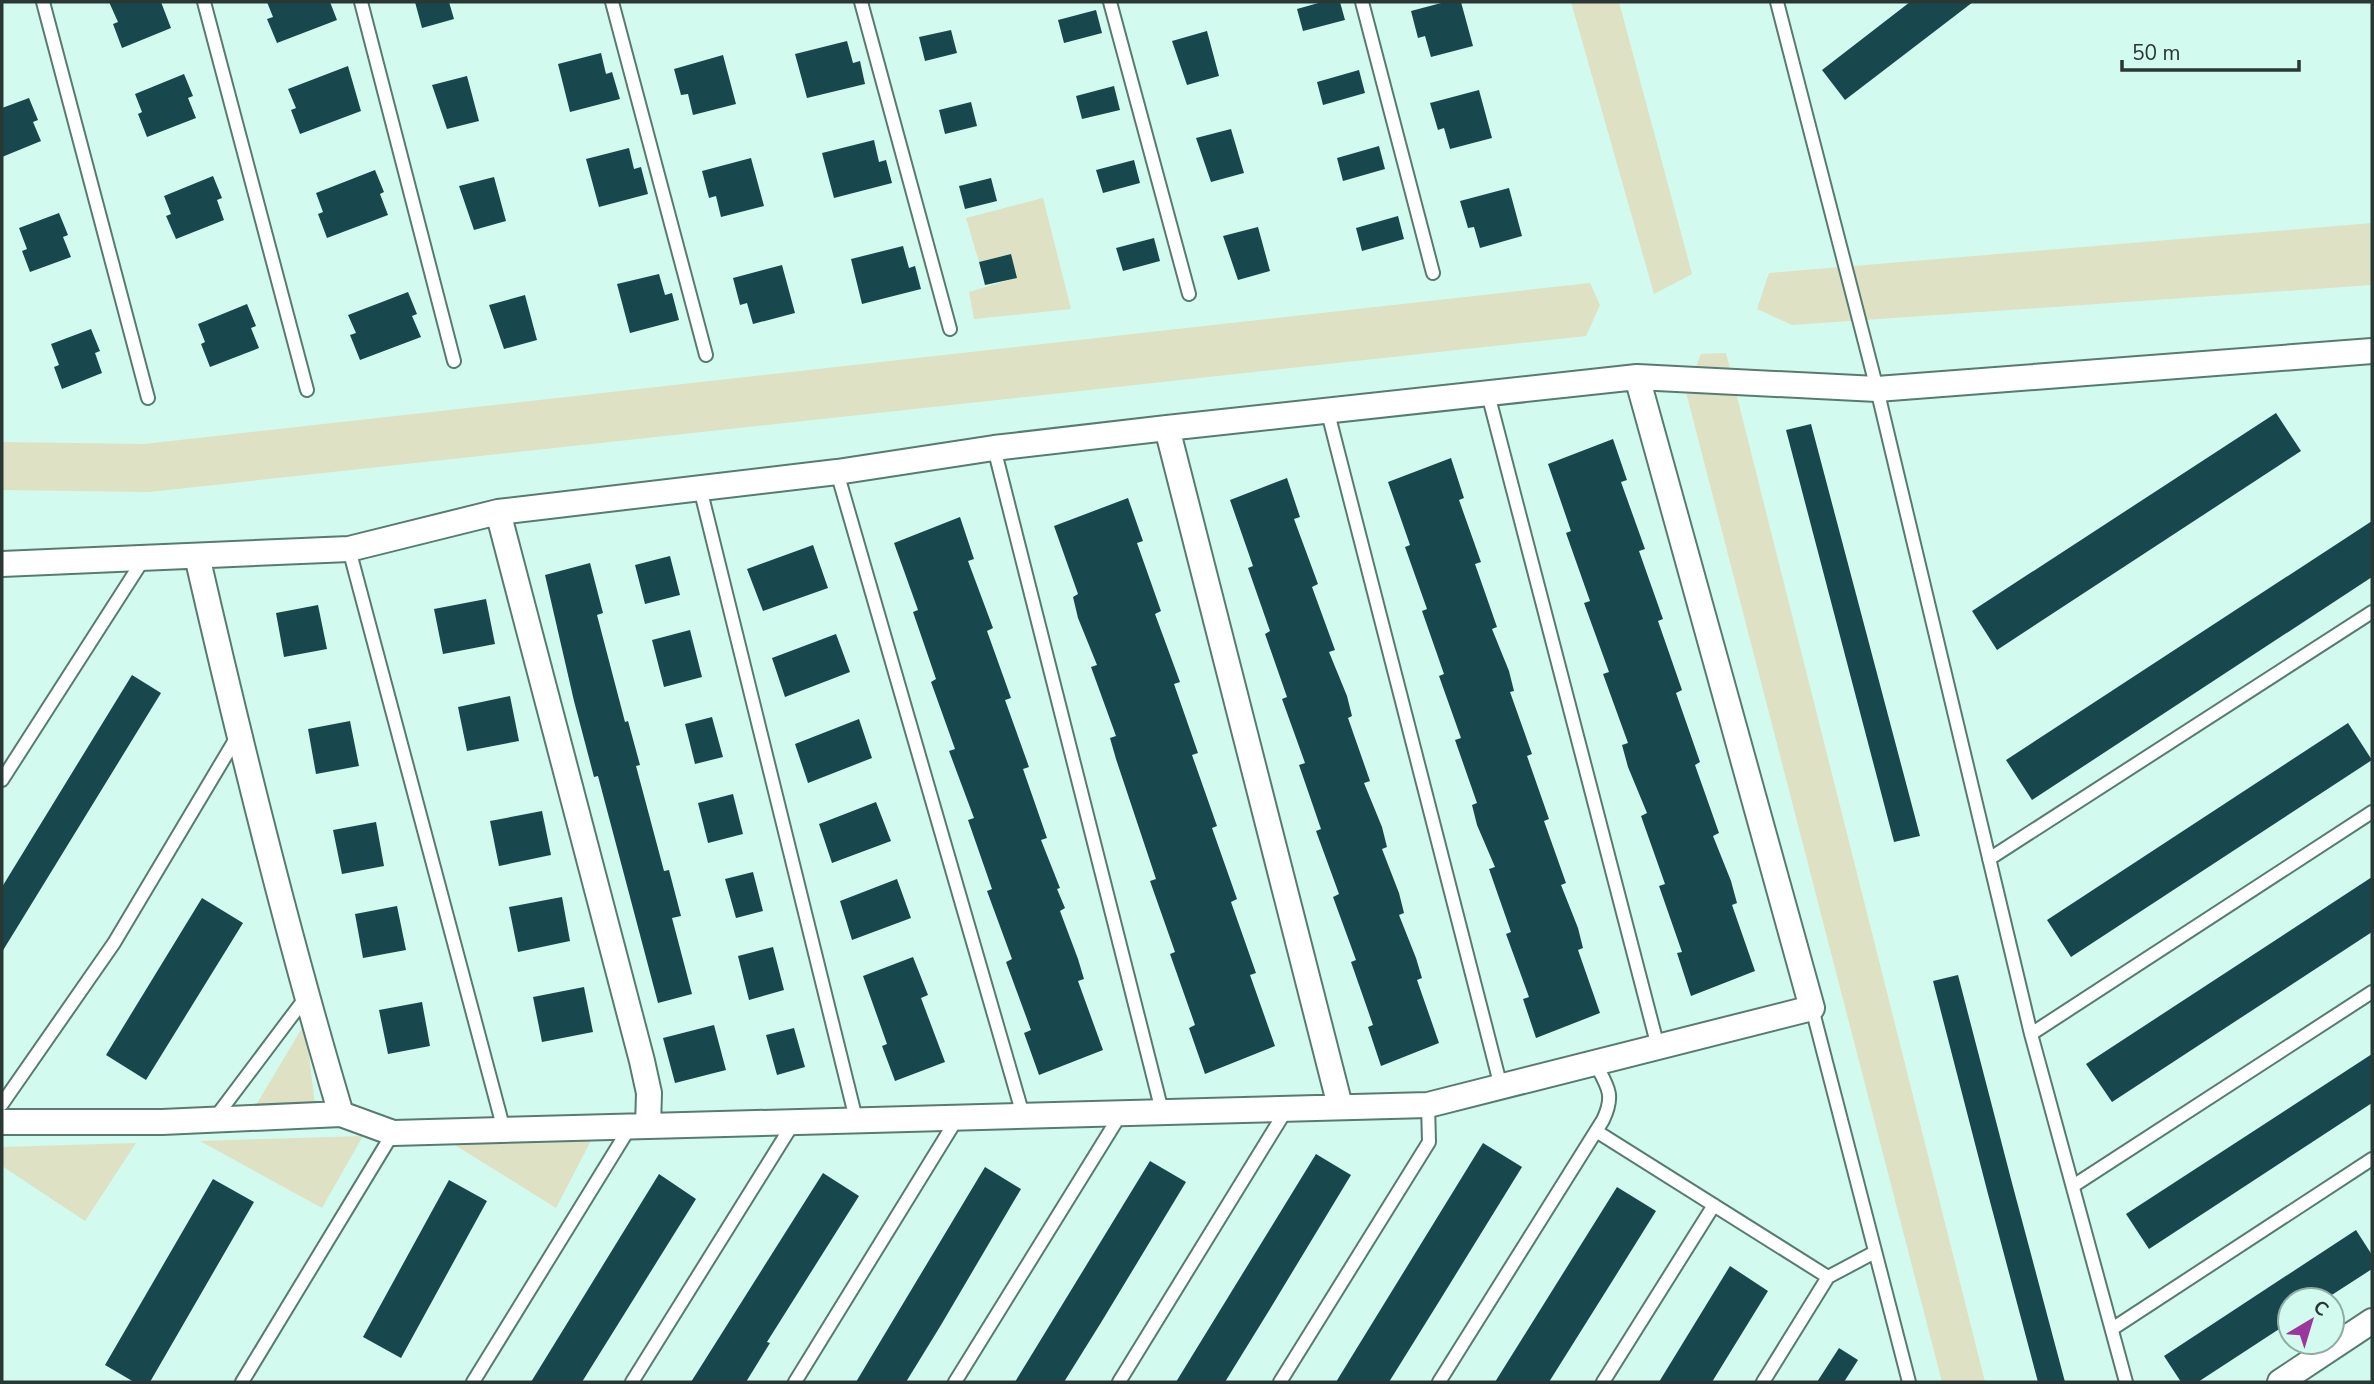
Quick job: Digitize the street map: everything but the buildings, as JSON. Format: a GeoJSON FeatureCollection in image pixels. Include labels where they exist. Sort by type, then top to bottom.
{"type":"FeatureCollection","features":[{"type":"Feature","properties":{"kind":"street"},"geometry":{"type":"LineString","coordinates":[[2,564],[349,549],[498,512],[837,472],[994,448],[1637,377],[1877,389],[2372,351]]}},
{"type":"Feature","properties":{"kind":"street"},"geometry":{"type":"LineString","coordinates":[[2,1122],[162,1122],[341,1114],[393,1133],[1428,1105],[1812,1008],[1637,377]]}},
{"type":"Feature","properties":{"kind":"street"},"geometry":{"type":"LineString","coordinates":[[1167,428],[1340,1106]]}},
{"type":"Feature","properties":{"kind":"street"},"geometry":{"type":"LineString","coordinates":[[498,512],[642,1061],[649,1093],[639,1126]]}},
{"type":"Feature","properties":{"kind":"street"},"geometry":{"type":"LineString","coordinates":[[197,556],[238,735],[306,998],[341,1114]]}},
{"type":"Feature","properties":{"kind":"street"},"geometry":{"type":"LineString","coordinates":[[2280,1382],[2372,1321]]}},
{"type":"Feature","properties":{"kind":"lane"},"geometry":{"type":"LineString","coordinates":[[44,2],[148,398]]}},
{"type":"Feature","properties":{"kind":"lane"},"geometry":{"type":"LineString","coordinates":[[204,2],[307,390]]}},
{"type":"Feature","properties":{"kind":"lane"},"geometry":{"type":"LineString","coordinates":[[361,2],[454,361]]}},
{"type":"Feature","properties":{"kind":"lane"},"geometry":{"type":"LineString","coordinates":[[612,2],[706,355]]}},
{"type":"Feature","properties":{"kind":"lane"},"geometry":{"type":"LineString","coordinates":[[862,2],[950,328]]}},
{"type":"Feature","properties":{"kind":"lane"},"geometry":{"type":"LineString","coordinates":[[1110,2],[1189,294]]}},
{"type":"Feature","properties":{"kind":"lane"},"geometry":{"type":"LineString","coordinates":[[1362,2],[1433,273]]}},
{"type":"Feature","properties":{"kind":"lane"},"geometry":{"type":"LineString","coordinates":[[1777,2],[1877,389],[2031,1034],[2126,1382]]}},
{"type":"Feature","properties":{"kind":"lane"},"geometry":{"type":"LineString","coordinates":[[1488,394],[1658,1047]]}},
{"type":"Feature","properties":{"kind":"lane"},"geometry":{"type":"LineString","coordinates":[[1328,413],[1501,1087]]}},
{"type":"Feature","properties":{"kind":"lane"},"geometry":{"type":"LineString","coordinates":[[994,448],[1162,1111]]}},
{"type":"Feature","properties":{"kind":"lane"},"geometry":{"type":"LineString","coordinates":[[837,472],[1023,1115]]}},
{"type":"Feature","properties":{"kind":"lane"},"geometry":{"type":"LineString","coordinates":[[700,488],[856,1119]]}},
{"type":"Feature","properties":{"kind":"lane"},"geometry":{"type":"LineString","coordinates":[[349,549],[504,1130]]}},
{"type":"Feature","properties":{"kind":"lane"},"geometry":{"type":"LineString","coordinates":[[2,780],[143,560]]}},
{"type":"Feature","properties":{"kind":"lane"},"geometry":{"type":"LineString","coordinates":[[1989,859],[2372,612]]}},
{"type":"Feature","properties":{"kind":"lane"},"geometry":{"type":"LineString","coordinates":[[2,1104],[114,943],[238,735]]}},
{"type":"Feature","properties":{"kind":"lane"},"geometry":{"type":"LineString","coordinates":[[2031,1034],[2372,812]]}},
{"type":"Feature","properties":{"kind":"lane"},"geometry":{"type":"LineString","coordinates":[[2073,1186],[2372,992]]}},
{"type":"Feature","properties":{"kind":"lane"},"geometry":{"type":"LineString","coordinates":[[215,1118],[306,998]]}},
{"type":"Feature","properties":{"kind":"lane"},"geometry":{"type":"LineString","coordinates":[[1812,1008],[1909,1382]]}},
{"type":"Feature","properties":{"kind":"lane"},"geometry":{"type":"LineString","coordinates":[[1439,1382],[1611,1103],[1607,1085],[1595,1063]]}},
{"type":"Feature","properties":{"kind":"lane"},"geometry":{"type":"LineString","coordinates":[[1280,1382],[1429,1142],[1428,1105]]}},
{"type":"Feature","properties":{"kind":"lane"},"geometry":{"type":"LineString","coordinates":[[1119,1382],[1289,1107]]}},
{"type":"Feature","properties":{"kind":"lane"},"geometry":{"type":"LineString","coordinates":[[955,1382],[1122,1112]]}},
{"type":"Feature","properties":{"kind":"lane"},"geometry":{"type":"LineString","coordinates":[[795,1382],[959,1116]]}},
{"type":"Feature","properties":{"kind":"lane"},"geometry":{"type":"LineString","coordinates":[[632,1382],[794,1121]]}},
{"type":"Feature","properties":{"kind":"lane"},"geometry":{"type":"LineString","coordinates":[[473,1382],[639,1126]]}},
{"type":"Feature","properties":{"kind":"lane"},"geometry":{"type":"LineString","coordinates":[[1596,1131],[1828,1277]]}},
{"type":"Feature","properties":{"kind":"lane"},"geometry":{"type":"LineString","coordinates":[[242,1382],[393,1133]]}},
{"type":"Feature","properties":{"kind":"lane"},"geometry":{"type":"LineString","coordinates":[[2112,1329],[2372,1159]]}},
{"type":"Feature","properties":{"kind":"lane"},"geometry":{"type":"LineString","coordinates":[[1603,1382],[1714,1205]]}},
{"type":"Feature","properties":{"kind":"lane"},"geometry":{"type":"LineString","coordinates":[[1763,1382],[1828,1277],[1875,1252]]}},
{"type":"Feature","properties":{"kind":"green space"},"geometry":{"type":"Polygon","coordinates":[[[1571,2],[1619,2],[1692,274],[1654,294],[1571,2]]]}},
{"type":"Feature","properties":{"kind":"green space"},"geometry":{"type":"Polygon","coordinates":[[[1043,198],[1071,309],[974,319],[969,292],[1016,278],[1011,254],[979,262],[966,218],[1043,198]]]}},
{"type":"Feature","properties":{"kind":"green space"},"geometry":{"type":"Polygon","coordinates":[[[2372,223],[2372,285],[1792,325],[1757,309],[1769,273],[2372,223]]]}},
{"type":"Feature","properties":{"kind":"green space"},"geometry":{"type":"Polygon","coordinates":[[[1590,283],[1600,305],[1586,336],[149,492],[2,490],[2,442],[144,444],[1590,283]]]}},
{"type":"Feature","properties":{"kind":"green space"},"geometry":{"type":"Polygon","coordinates":[[[1726,353],[1985,1382],[1942,1382],[1686,392],[1701,354],[1726,353]]]}},
{"type":"Feature","properties":{"kind":"green space"},"geometry":{"type":"Polygon","coordinates":[[[305,1023],[317,1121],[243,1127],[305,1023]]]}},
{"type":"Feature","properties":{"kind":"green space"},"geometry":{"type":"Polygon","coordinates":[[[596,1131],[556,1208],[434,1132],[596,1131]]]}},
{"type":"Feature","properties":{"kind":"green space"},"geometry":{"type":"Polygon","coordinates":[[[363,1136],[322,1208],[200,1141],[363,1136]]]}},
{"type":"Feature","properties":{"kind":"green space"},"geometry":{"type":"Polygon","coordinates":[[[136,1143],[85,1221],[2,1166],[2,1147],[136,1143]]]}}]}
